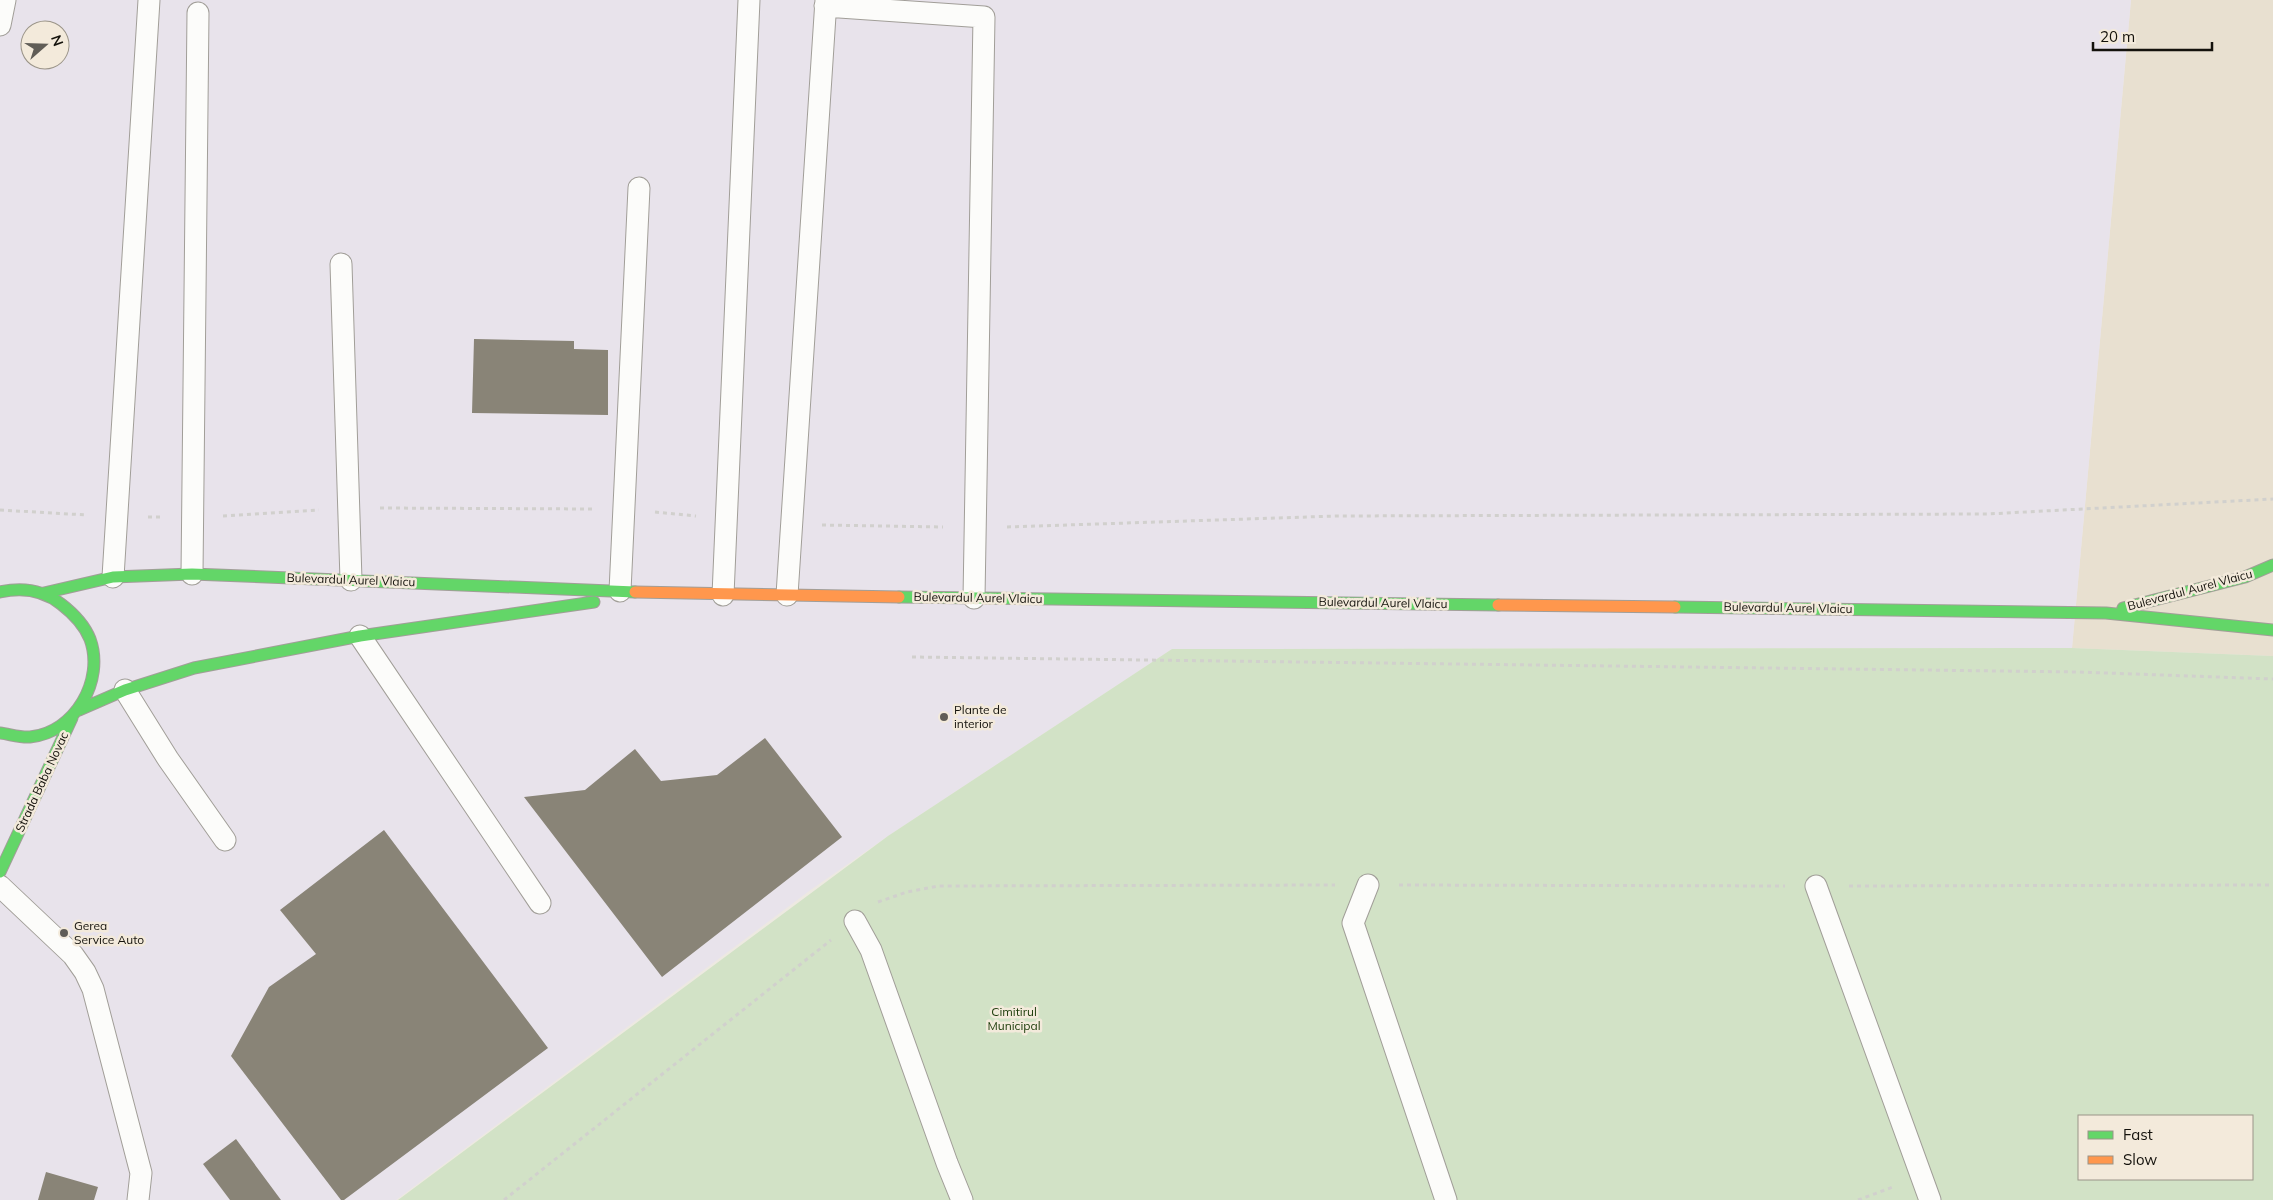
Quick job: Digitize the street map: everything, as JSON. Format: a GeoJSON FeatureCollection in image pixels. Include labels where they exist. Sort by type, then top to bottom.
{"type":"FeatureCollection","features":[{"type":"Feature","properties":{"kind":"main road","name":"Bulevardul Aurel Vlaicu"},"geometry":{"type":"LineString","coordinates":[[2106,612],[2245,577],[2273,565]]}},
{"type":"Feature","properties":{"kind":"main road","name":"Bulevardul Aurel Vlaicu"},"geometry":{"type":"LineString","coordinates":[[44,593],[113,577],[192,574],[723,595],[2106,612],[2273,630]]}},
{"type":"Feature","properties":{"kind":"main road"},"geometry":{"type":"LineString","coordinates":[[0,592],[23,589],[44,593]]}},
{"type":"Feature","properties":{"kind":"main road","name":"Bulevardul Aurel Vlaicu"},"geometry":{"type":"LineString","coordinates":[[0,733],[11,737],[32,736],[54,730],[75,714],[125,690],[194,668],[360,636],[660,592]]}},
{"type":"Feature","properties":{"kind":"main road","name":"Strada Baba Novac"},"geometry":{"type":"LineString","coordinates":[[0,872],[75,714],[93,682],[95,660],[91,638],[80,618],[64,603],[44,593]]}},
{"type":"Feature","properties":{"kind":"lane"},"geometry":{"type":"LineString","coordinates":[[0,25],[5,0]]}},
{"type":"Feature","properties":{"kind":"lane"},"geometry":{"type":"LineString","coordinates":[[113,577],[148,0]]}},
{"type":"Feature","properties":{"kind":"lane"},"geometry":{"type":"LineString","coordinates":[[723,595],[749,0]]}},
{"type":"Feature","properties":{"kind":"lane"},"geometry":{"type":"LineString","coordinates":[[787,596],[826,3],[984,17],[974,598]]}},
{"type":"Feature","properties":{"kind":"lane"},"geometry":{"type":"LineString","coordinates":[[192,574],[198,13]]}},
{"type":"Feature","properties":{"kind":"lane"},"geometry":{"type":"LineString","coordinates":[[620,591],[639,188]]}},
{"type":"Feature","properties":{"kind":"lane"},"geometry":{"type":"LineString","coordinates":[[342,264],[352,580]]}},
{"type":"Feature","properties":{"kind":"lane"},"geometry":{"type":"LineString","coordinates":[[360,636],[540,903]]}},
{"type":"Feature","properties":{"kind":"lane"},"geometry":{"type":"LineString","coordinates":[[125,690],[168,759],[225,840]]}},
{"type":"Feature","properties":{"kind":"lane"},"geometry":{"type":"LineString","coordinates":[[1368,885],[1353,924],[1446,1200]]}},
{"type":"Feature","properties":{"kind":"lane"},"geometry":{"type":"LineString","coordinates":[[0,886],[73,954],[93,989],[141,1173],[138,1200]]}},
{"type":"Feature","properties":{"kind":"lane"},"geometry":{"type":"LineString","coordinates":[[1816,886],[1930,1200]]}},
{"type":"Feature","properties":{"kind":"lane"},"geometry":{"type":"LineString","coordinates":[[855,921],[871,950],[962,1200]]}},
{"type":"Feature","properties":{"kind":"path"},"geometry":{"type":"LineString","coordinates":[[792,524],[975,528],[1337,516],[1986,514],[2273,500]]}},
{"type":"Feature","properties":{"kind":"path"},"geometry":{"type":"LineString","coordinates":[[0,510],[117,517],[193,516],[349,508],[624,510],[726,519]]}},
{"type":"Feature","properties":{"kind":"path"},"geometry":{"type":"LineString","coordinates":[[912,657],[2078,672],[2273,679]]}},
{"type":"Feature","properties":{"kind":"shaded area"},"geometry":{"type":"Polygon","coordinates":[[[0,0],[2131,0],[2072,648],[1172,649],[888,836],[812,889],[396,1200],[0,1200],[0,0]]]}},
{"type":"Feature","properties":{"kind":"shaded area"},"geometry":{"type":"Polygon","coordinates":[[[2131,0],[2273,0],[2273,656],[2072,648],[2131,0]]]}},
{"type":"Feature","properties":{"kind":"green space","name":"Cimitirul Municipal"},"geometry":{"type":"Polygon","coordinates":[[[2072,648],[2273,656],[2273,1200],[398,1200],[888,836],[1172,649],[2072,648]]]}},
{"type":"Feature","properties":{"kind":"building"},"geometry":{"type":"Polygon","coordinates":[[[474,339],[574,341],[574,349],[608,350],[608,415],[472,413],[474,339]]]}},
{"type":"Feature","properties":{"kind":"building"},"geometry":{"type":"Polygon","coordinates":[[[765,738],[842,837],[662,977],[524,797],[585,790],[635,749],[661,781],[717,775],[765,738]]]}},
{"type":"Feature","properties":{"kind":"building"},"geometry":{"type":"Polygon","coordinates":[[[384,830],[548,1048],[344,1200],[341,1200],[231,1056],[269,987],[316,954],[280,910],[384,830]]]}},
{"type":"Feature","properties":{"kind":"building"},"geometry":{"type":"Polygon","coordinates":[[[236,1139],[281,1200],[230,1200],[203,1164],[236,1139]]]}},
{"type":"Feature","properties":{"kind":"building"},"geometry":{"type":"Polygon","coordinates":[[[46,1172],[98,1187],[94,1200],[38,1200],[46,1172]]]}},
{"type":"Feature","properties":{"kind":"traffic: fast"},"geometry":{"type":"LineString","coordinates":[[2123,608],[2245,577],[2273,565]]}},
{"type":"Feature","properties":{"kind":"traffic: fast"},"geometry":{"type":"LineString","coordinates":[[44,593],[113,577],[192,574],[635,592]]}},
{"type":"Feature","properties":{"kind":"traffic: fast"},"geometry":{"type":"LineString","coordinates":[[0,592],[32,591],[54,599],[82,624],[90,639],[94,655],[89,687],[82,702],[73,715],[60,726],[46,733],[30,737],[0,733]]}},
{"type":"Feature","properties":{"kind":"traffic: fast"},"geometry":{"type":"LineString","coordinates":[[899,597],[1498,605]]}},
{"type":"Feature","properties":{"kind":"traffic: fast"},"geometry":{"type":"LineString","coordinates":[[79,710],[125,690],[194,668],[360,636],[594,602]]}},
{"type":"Feature","properties":{"kind":"traffic: fast"},"geometry":{"type":"LineString","coordinates":[[1675,607],[2106,613],[2273,630]]}},
{"type":"Feature","properties":{"kind":"traffic: fast"},"geometry":{"type":"LineString","coordinates":[[0,872],[72,718]]}},
{"type":"Feature","properties":{"kind":"traffic: slow"},"geometry":{"type":"LineString","coordinates":[[635,592],[899,597]]}},
{"type":"Feature","properties":{"kind":"traffic: slow"},"geometry":{"type":"LineString","coordinates":[[1498,605],[1675,607]]}},
{"type":"Feature","properties":{"kind":"place","name":"Plante de interior"},"geometry":{"type":"Point","coordinates":[944,717]}},
{"type":"Feature","properties":{"kind":"place","name":"Gerea Service Auto"},"geometry":{"type":"Point","coordinates":[64,933]}}]}
